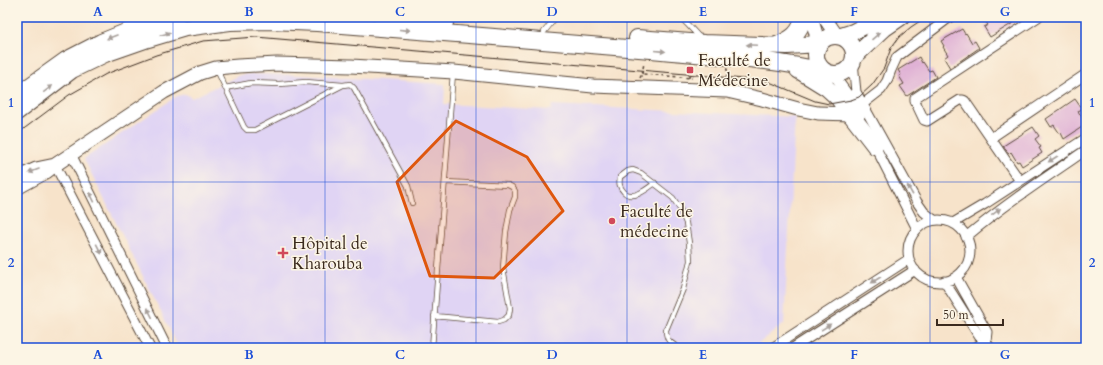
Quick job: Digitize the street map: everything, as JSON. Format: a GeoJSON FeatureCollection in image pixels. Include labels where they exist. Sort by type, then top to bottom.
{"type":"FeatureCollection","features":[{"type":"Feature","properties":{"kind":"highway"},"geometry":{"type":"LineString","coordinates":[[17,94],[66,60],[101,42],[143,25],[176,17]]}},
{"type":"Feature","properties":{"kind":"highway"},"geometry":{"type":"LineString","coordinates":[[384,17],[410,18],[544,32],[704,43],[776,46],[817,46],[827,37],[839,36],[856,31],[882,17]]}},
{"type":"Feature","properties":{"kind":"highway"},"geometry":{"type":"LineString","coordinates":[[776,46],[788,40],[797,32],[803,17]]}},
{"type":"Feature","properties":{"kind":"highway"},"geometry":{"type":"LineString","coordinates":[[17,112],[72,70],[105,54],[185,28],[230,22],[271,20],[317,22],[600,46],[787,64],[830,73],[842,72],[850,66],[853,60],[885,28],[901,17]]}},
{"type":"Feature","properties":{"kind":"highway"},"geometry":{"type":"LineString","coordinates":[[839,36],[850,42],[854,52],[853,60]]}},
{"type":"Feature","properties":{"kind":"highway"},"geometry":{"type":"LineString","coordinates":[[817,46],[816,56],[820,66],[830,73]]}},
{"type":"Feature","properties":{"kind":"highway"},"geometry":{"type":"LineString","coordinates":[[787,64],[805,74],[838,98],[857,109],[875,146]]}},
{"type":"Feature","properties":{"kind":"street"},"geometry":{"type":"LineString","coordinates":[[811,17],[816,34],[817,46]]}},
{"type":"Feature","properties":{"kind":"street"},"geometry":{"type":"LineString","coordinates":[[824,17],[839,36]]}},
{"type":"Feature","properties":{"kind":"street"},"geometry":{"type":"LineString","coordinates":[[17,188],[46,172],[55,164],[164,92],[200,73],[216,68],[284,64],[351,66],[454,72],[593,86],[726,92],[818,113],[857,109],[881,90],[887,81],[897,57],[950,17]]}},
{"type":"Feature","properties":{"kind":"street"},"geometry":{"type":"LineString","coordinates":[[1020,180],[965,102],[960,100],[927,121],[924,120],[915,98],[1038,17]]}},
{"type":"Feature","properties":{"kind":"street"},"geometry":{"type":"LineString","coordinates":[[853,60],[857,109],[917,202],[924,212],[934,220]]}},
{"type":"Feature","properties":{"kind":"street"},"geometry":{"type":"LineString","coordinates":[[830,73],[849,96],[917,229]]}},
{"type":"Feature","properties":{"kind":"street"},"geometry":{"type":"LineString","coordinates":[[991,138],[1086,74]]}},
{"type":"Feature","properties":{"kind":"street"},"geometry":{"type":"LineString","coordinates":[[953,223],[1086,138]]}},
{"type":"Feature","properties":{"kind":"street"},"geometry":{"type":"LineString","coordinates":[[966,236],[1012,200],[1086,150]]}},
{"type":"Feature","properties":{"kind":"street"},"geometry":{"type":"LineString","coordinates":[[71,154],[167,348]]}},
{"type":"Feature","properties":{"kind":"street"},"geometry":{"type":"LineString","coordinates":[[17,178],[36,169],[55,164]]}},
{"type":"Feature","properties":{"kind":"street"},"geometry":{"type":"LineString","coordinates":[[55,164],[150,348]]}},
{"type":"Feature","properties":{"kind":"street"},"geometry":{"type":"LineString","coordinates":[[934,220],[953,223],[963,231],[969,242],[969,255],[965,268],[956,277],[944,281],[931,281],[919,275],[914,270],[909,259],[908,252],[910,240],[917,229],[927,222],[934,220]]}},
{"type":"Feature","properties":{"kind":"street"},"geometry":{"type":"LineString","coordinates":[[772,348],[909,259]]}},
{"type":"Feature","properties":{"kind":"street"},"geometry":{"type":"LineString","coordinates":[[793,348],[914,270]]}},
{"type":"Feature","properties":{"kind":"street"},"geometry":{"type":"LineString","coordinates":[[956,277],[987,332],[988,344]]}},
{"type":"Feature","properties":{"kind":"street"},"geometry":{"type":"LineString","coordinates":[[944,281],[979,336],[988,344]]}},
{"type":"Feature","properties":{"kind":"street"},"geometry":{"type":"LineString","coordinates":[[127,304],[142,298]]}},
{"type":"Feature","properties":{"kind":"street"},"geometry":{"type":"LineString","coordinates":[[975,348],[988,344]]}},
{"type":"Feature","properties":{"kind":"lane"},"geometry":{"type":"LineString","coordinates":[[544,32],[556,17]]}},
{"type":"Feature","properties":{"kind":"lane"},"geometry":{"type":"LineString","coordinates":[[671,17],[681,18],[704,43]]}},
{"type":"Feature","properties":{"kind":"lane"},"geometry":{"type":"LineString","coordinates":[[216,68],[244,127],[247,130],[255,130],[343,85]]}},
{"type":"Feature","properties":{"kind":"lane"},"geometry":{"type":"LineString","coordinates":[[432,348],[454,72]]}},
{"type":"Feature","properties":{"kind":"lane"},"geometry":{"type":"LineString","coordinates":[[225,88],[251,83],[279,84],[306,82],[343,85],[350,84],[354,88],[408,186],[412,203]]}},
{"type":"Feature","properties":{"kind":"lane"},"geometry":{"type":"LineString","coordinates":[[655,184],[634,195],[625,193],[620,188],[619,182],[620,177],[628,171],[633,170],[641,173],[673,198],[686,223],[690,261],[683,289],[666,330],[668,342],[679,348]]}},
{"type":"Feature","properties":{"kind":"lane"},"geometry":{"type":"LineString","coordinates":[[434,316],[498,322],[504,320],[508,315],[510,308],[503,268],[506,232],[510,210],[515,197],[515,191],[508,185],[445,182]]}},
{"type":"Feature","properties":{"kind":"path"},"geometry":{"type":"LineString","coordinates":[[642,74],[644,63]]}},
{"type":"Feature","properties":{"kind":"path"},"geometry":{"type":"LineString","coordinates":[[689,78],[690,66]]}},
{"type":"Feature","properties":{"kind":"path"},"geometry":{"type":"LineString","coordinates":[[720,68],[727,69],[726,80]]}},
{"type":"Feature","properties":{"kind":"highlighted area"},"geometry":{"type":"Polygon","coordinates":[[[456,121],[527,157],[563,211],[494,278],[430,276],[397,182],[456,121]]]}},
{"type":"Feature","properties":{"kind":"shaded area"},"geometry":{"type":"Polygon","coordinates":[[[240,75],[300,75],[445,84],[444,104],[551,110],[552,105],[795,117],[784,324],[753,348],[179,348],[84,159],[177,96],[186,94],[192,98],[240,75]]]}},
{"type":"Feature","properties":{"kind":"building"},"geometry":{"type":"Polygon","coordinates":[[[983,17],[1023,17],[990,37],[984,27],[988,25],[983,17]]]}},
{"type":"Feature","properties":{"kind":"building"},"geometry":{"type":"Polygon","coordinates":[[[962,29],[972,43],[975,41],[979,48],[950,68],[944,58],[948,55],[941,41],[962,29]]]}},
{"type":"Feature","properties":{"kind":"building"},"geometry":{"type":"Polygon","coordinates":[[[919,57],[922,63],[923,62],[929,71],[932,70],[936,77],[907,96],[900,86],[904,84],[899,76],[901,75],[898,70],[919,57]]]}},
{"type":"Feature","properties":{"kind":"building"},"geometry":{"type":"Polygon","coordinates":[[[1075,99],[1082,109],[1078,111],[1085,125],[1064,139],[1054,125],[1051,127],[1046,119],[1075,99]]]}},
{"type":"Feature","properties":{"kind":"building"},"geometry":{"type":"Polygon","coordinates":[[[1033,127],[1039,136],[1035,139],[1041,147],[1039,148],[1042,153],[1022,166],[1019,161],[1017,162],[1011,152],[1009,154],[1003,146],[1033,127]]]}},
{"type":"Feature","properties":{"kind":"tram line"},"geometry":{"type":"LineString","coordinates":[[17,134],[69,95],[106,74],[156,55],[203,41],[256,37],[767,81],[815,101],[829,104],[859,97],[872,85],[884,68],[891,48],[899,37],[926,17]]}},
{"type":"Feature","properties":{"kind":"place","name":"Faculté de Médecine"},"geometry":{"type":"Point","coordinates":[690,70]}},
{"type":"Feature","properties":{"kind":"place","name":"Faculté de médecine"},"geometry":{"type":"Point","coordinates":[612,221]}},
{"type":"Feature","properties":{"kind":"place","name":"Hôpital de Kharouba"},"geometry":{"type":"Point","coordinates":[283,253]}}]}
